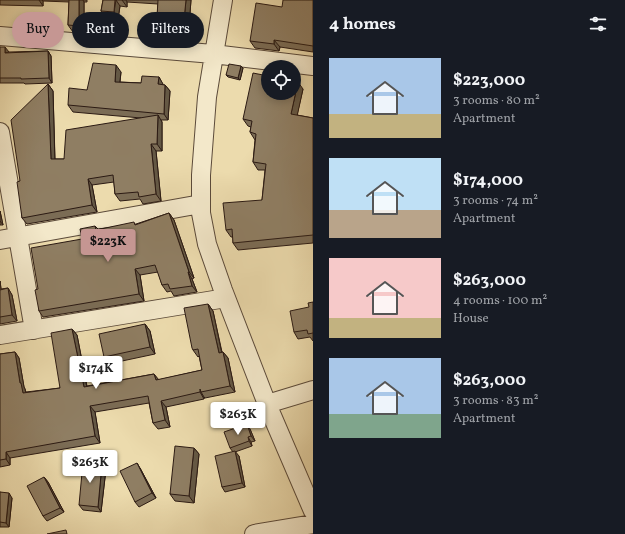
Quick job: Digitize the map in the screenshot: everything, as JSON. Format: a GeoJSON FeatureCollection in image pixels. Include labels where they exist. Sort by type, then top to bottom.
{"type":"FeatureCollection","features":[{"type":"Feature","properties":{"kind":"street"},"geometry":{"type":"LineString","coordinates":[[223,0],[207,97],[201,175],[201,213],[207,244],[226,298],[267,404],[313,511]]}},
{"type":"Feature","properties":{"kind":"street"},"geometry":{"type":"LineString","coordinates":[[0,36],[213,54],[313,66]]}},
{"type":"Feature","properties":{"kind":"street"},"geometry":{"type":"LineString","coordinates":[[0,132],[34,330]]}},
{"type":"Feature","properties":{"kind":"street"},"geometry":{"type":"LineString","coordinates":[[0,240],[201,204]]}},
{"type":"Feature","properties":{"kind":"street"},"geometry":{"type":"LineString","coordinates":[[0,335],[226,298]]}},
{"type":"Feature","properties":{"kind":"street"},"geometry":{"type":"LineString","coordinates":[[267,404],[313,390]]}},
{"type":"Feature","properties":{"kind":"street"},"geometry":{"type":"LineString","coordinates":[[254,534],[313,524]]}},
{"type":"Feature","properties":{"kind":"building"},"geometry":{"type":"Polygon","coordinates":[[[69,0],[79,0],[79,12],[72,12],[72,25],[68,25],[69,0]]]}},
{"type":"Feature","properties":{"kind":"building"},"geometry":{"type":"Polygon","coordinates":[[[103,0],[115,0],[114,12],[101,11],[103,0]]]}},
{"type":"Feature","properties":{"kind":"building"},"geometry":{"type":"Polygon","coordinates":[[[158,0],[186,0],[185,12],[157,12],[158,0]]]}},
{"type":"Feature","properties":{"kind":"building"},"geometry":{"type":"Polygon","coordinates":[[[283,0],[313,0],[313,46],[274,40],[274,44],[250,41],[256,3],[282,7],[283,0]]]}},
{"type":"Feature","properties":{"kind":"building"},"geometry":{"type":"Polygon","coordinates":[[[0,47],[5,47],[5,53],[48,51],[49,78],[0,78],[0,47]]]}},
{"type":"Feature","properties":{"kind":"building"},"geometry":{"type":"Polygon","coordinates":[[[93,63],[116,65],[115,82],[141,83],[142,76],[159,77],[158,84],[165,85],[164,114],[68,105],[69,88],[87,90],[93,63]]]}},
{"type":"Feature","properties":{"kind":"building"},"geometry":{"type":"Polygon","coordinates":[[[229,64],[241,66],[238,78],[226,75],[229,64]]]}},
{"type":"Feature","properties":{"kind":"building"},"geometry":{"type":"Polygon","coordinates":[[[253,73],[261,75],[261,100],[294,100],[291,114],[313,118],[313,235],[233,243],[232,229],[226,230],[223,203],[262,200],[266,164],[253,162],[256,134],[250,132],[252,121],[243,119],[253,73]]]}},
{"type":"Feature","properties":{"kind":"building"},"geometry":{"type":"Polygon","coordinates":[[[48,84],[51,159],[64,159],[66,130],[158,115],[157,144],[151,144],[156,194],[139,197],[138,192],[115,194],[113,175],[88,179],[92,205],[22,218],[17,182],[20,181],[11,120],[48,84]]]}},
{"type":"Feature","properties":{"kind":"building"},"geometry":{"type":"Polygon","coordinates":[[[169,213],[189,272],[192,286],[170,289],[168,284],[162,285],[155,265],[135,269],[139,294],[39,311],[35,290],[38,289],[31,248],[82,239],[80,229],[95,226],[96,230],[134,222],[135,225],[169,213]]]}},
{"type":"Feature","properties":{"kind":"building"},"geometry":{"type":"Polygon","coordinates":[[[8,288],[12,315],[0,317],[0,290],[8,288]]]}},
{"type":"Feature","properties":{"kind":"building"},"geometry":{"type":"Polygon","coordinates":[[[313,302],[313,333],[308,334],[307,330],[294,332],[290,311],[309,307],[308,303],[313,302]]]}},
{"type":"Feature","properties":{"kind":"building"},"geometry":{"type":"Polygon","coordinates":[[[208,304],[219,353],[223,352],[230,386],[201,392],[200,389],[200,392],[161,401],[165,420],[153,423],[148,396],[90,406],[95,436],[6,452],[6,459],[0,460],[0,354],[15,352],[23,393],[60,388],[51,333],[72,329],[84,387],[154,374],[156,380],[202,370],[198,349],[193,350],[192,348],[184,308],[208,304]]]}},
{"type":"Feature","properties":{"kind":"building"},"geometry":{"type":"Polygon","coordinates":[[[145,324],[150,347],[104,357],[99,334],[145,324]]]}},
{"type":"Feature","properties":{"kind":"building"},"geometry":{"type":"Polygon","coordinates":[[[247,424],[251,436],[248,437],[249,441],[230,448],[224,432],[247,424]]]}},
{"type":"Feature","properties":{"kind":"building"},"geometry":{"type":"Polygon","coordinates":[[[175,446],[194,448],[189,496],[170,494],[175,446]]]}},
{"type":"Feature","properties":{"kind":"building"},"geometry":{"type":"Polygon","coordinates":[[[235,451],[242,483],[222,487],[215,456],[235,451]]]}},
{"type":"Feature","properties":{"kind":"building"},"geometry":{"type":"Polygon","coordinates":[[[83,462],[102,464],[98,507],[79,505],[83,462]]]}},
{"type":"Feature","properties":{"kind":"building"},"geometry":{"type":"Polygon","coordinates":[[[137,463],[152,493],[135,502],[120,471],[137,463]]]}},
{"type":"Feature","properties":{"kind":"building"},"geometry":{"type":"Polygon","coordinates":[[[44,477],[60,508],[43,516],[27,486],[44,477]]]}},
{"type":"Feature","properties":{"kind":"building"},"geometry":{"type":"Polygon","coordinates":[[[0,492],[9,493],[6,523],[0,522],[0,492]]]}},
{"type":"Feature","properties":{"kind":"building"},"geometry":{"type":"Polygon","coordinates":[[[66,530],[67,534],[47,534],[66,530]]]}}]}
